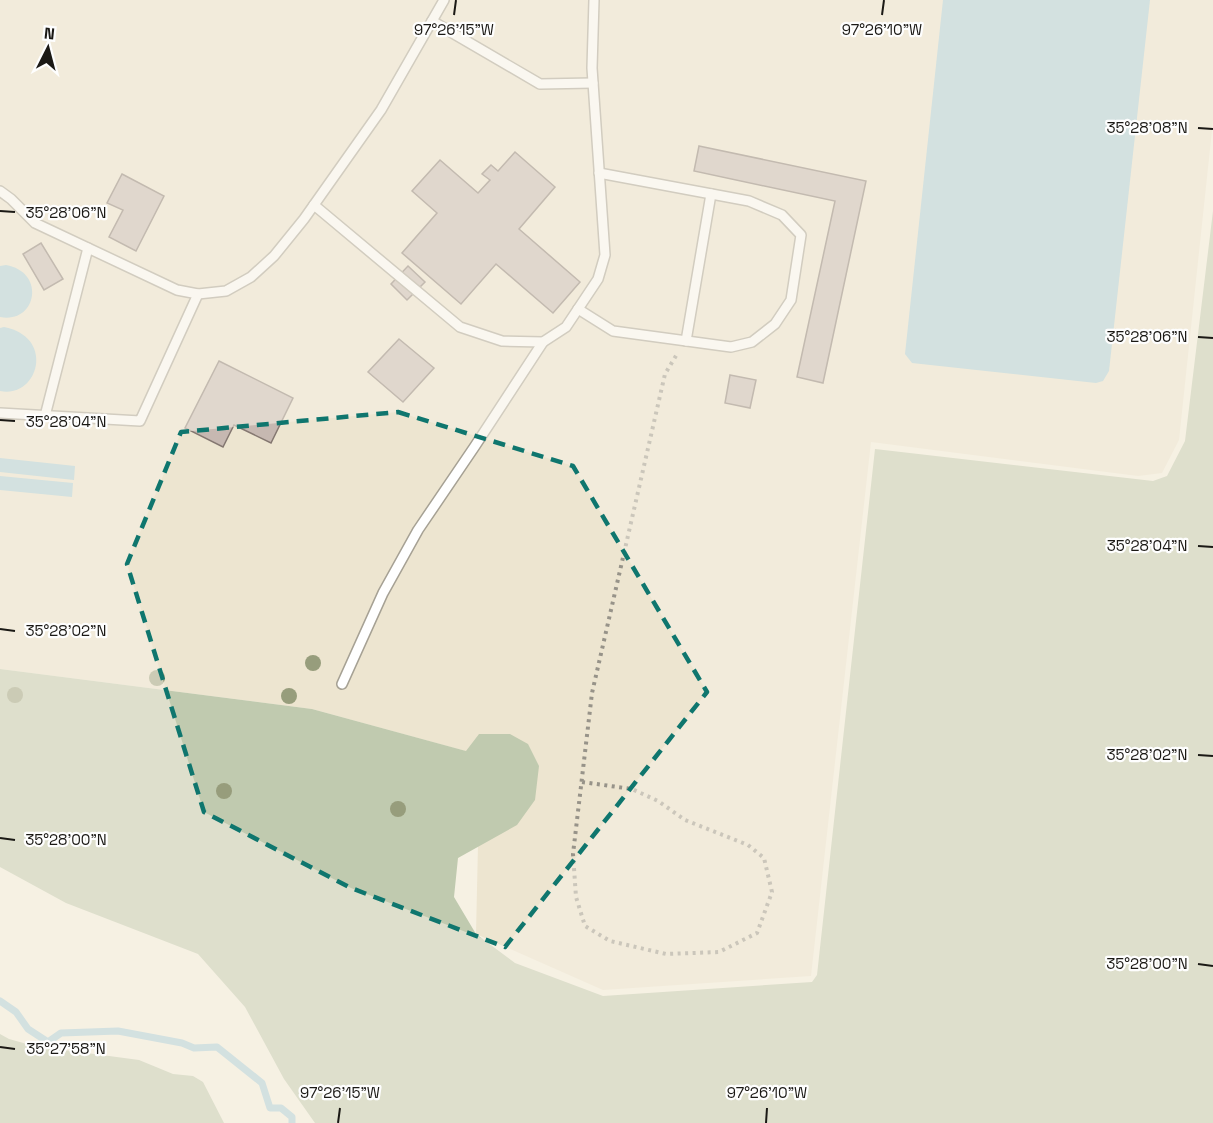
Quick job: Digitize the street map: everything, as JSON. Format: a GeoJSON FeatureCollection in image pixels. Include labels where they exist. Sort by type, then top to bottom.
{"type":"FeatureCollection","features":[{"type":"Feature","properties":{"kind":"lane"},"geometry":{"type":"LineString","coordinates":[[0,191],[35,222],[177,291],[198,294],[226,291],[251,277],[274,256],[314,205],[381,110],[444,0]]}},
{"type":"Feature","properties":{"kind":"lane"},"geometry":{"type":"LineString","coordinates":[[342,684],[383,593],[417,530],[543,342],[566,327],[598,279],[605,255],[593,83],[594,0]]}},
{"type":"Feature","properties":{"kind":"lane"},"geometry":{"type":"LineString","coordinates":[[432,21],[540,84],[593,83]]}},
{"type":"Feature","properties":{"kind":"lane"},"geometry":{"type":"LineString","coordinates":[[578,309],[613,332],[731,347],[752,342],[775,324],[790,300],[801,235],[782,215],[750,201],[599,173]]}},
{"type":"Feature","properties":{"kind":"lane"},"geometry":{"type":"LineString","coordinates":[[686,341],[711,194]]}},
{"type":"Feature","properties":{"kind":"lane"},"geometry":{"type":"LineString","coordinates":[[314,205],[460,327],[502,341],[543,342]]}},
{"type":"Feature","properties":{"kind":"lane"},"geometry":{"type":"LineString","coordinates":[[45,416],[88,248]]}},
{"type":"Feature","properties":{"kind":"lane"},"geometry":{"type":"LineString","coordinates":[[0,413],[140,421],[198,294]]}},
{"type":"Feature","properties":{"kind":"path"},"geometry":{"type":"LineString","coordinates":[[582,782],[632,789],[658,801],[685,820],[748,845],[764,858],[772,892],[757,933],[719,952],[666,954],[610,941],[585,926],[576,897],[573,854],[592,693],[665,374],[686,341]]}},
{"type":"Feature","properties":{"kind":"highlighted area"},"geometry":{"type":"Polygon","coordinates":[[[398,412],[573,466],[707,692],[505,947],[351,888],[204,812],[127,564],[181,432],[398,412]]]}},
{"type":"Feature","properties":{"kind":"shaded area"},"geometry":{"type":"Polygon","coordinates":[[[0,0],[1213,0],[1213,121],[1179,440],[1162,473],[1138,476],[871,442],[811,976],[603,990],[476,934],[480,755],[312,709],[0,669],[0,0]]]}},
{"type":"Feature","properties":{"kind":"green space"},"geometry":{"type":"Polygon","coordinates":[[[1213,211],[1213,1123],[315,1123],[284,1079],[245,1007],[198,954],[66,903],[0,867],[0,669],[312,709],[466,751],[479,734],[510,734],[528,744],[539,766],[535,800],[517,825],[458,858],[454,897],[476,934],[515,963],[603,996],[812,982],[817,975],[875,449],[1153,481],[1167,476],[1185,441],[1213,211]]]}},
{"type":"Feature","properties":{"kind":"green space"},"geometry":{"type":"Polygon","coordinates":[[[0,1034],[34,1046],[139,1060],[173,1074],[193,1076],[203,1082],[224,1123],[0,1123],[0,1034]]]}},
{"type":"Feature","properties":{"kind":"water"},"geometry":{"type":"Polygon","coordinates":[[[943,0],[1150,0],[1109,371],[1103,381],[1096,383],[912,363],[905,354],[943,0]]]}},
{"type":"Feature","properties":{"kind":"water"},"geometry":{"type":"Polygon","coordinates":[[[6,265],[19,270],[27,277],[31,286],[32,296],[29,305],[22,313],[13,317],[0,317],[0,266],[6,265]]]}},
{"type":"Feature","properties":{"kind":"water"},"geometry":{"type":"Polygon","coordinates":[[[4,327],[20,333],[31,342],[36,354],[36,366],[32,377],[24,386],[13,391],[0,391],[0,328],[4,327]]]}},
{"type":"Feature","properties":{"kind":"water"},"geometry":{"type":"Polygon","coordinates":[[[0,458],[75,466],[74,480],[0,472],[0,458]]]}},
{"type":"Feature","properties":{"kind":"water"},"geometry":{"type":"Polygon","coordinates":[[[0,476],[73,483],[72,497],[0,490],[0,476]]]}},
{"type":"Feature","properties":{"kind":"building"},"geometry":{"type":"Polygon","coordinates":[[[699,146],[866,181],[823,383],[797,377],[835,201],[694,171],[699,146]]]}},
{"type":"Feature","properties":{"kind":"building"},"geometry":{"type":"Polygon","coordinates":[[[515,152],[555,187],[519,229],[580,282],[553,313],[496,264],[461,304],[402,253],[437,213],[412,191],[440,160],[478,193],[490,180],[482,174],[491,165],[498,171],[515,152]]]}},
{"type":"Feature","properties":{"kind":"building"},"geometry":{"type":"Polygon","coordinates":[[[122,174],[164,196],[136,251],[109,237],[123,210],[107,203],[122,174]]]}},
{"type":"Feature","properties":{"kind":"building"},"geometry":{"type":"Polygon","coordinates":[[[41,243],[63,279],[44,290],[23,254],[41,243]]]}},
{"type":"Feature","properties":{"kind":"building"},"geometry":{"type":"Polygon","coordinates":[[[408,266],[425,282],[407,300],[391,284],[408,266]]]}},
{"type":"Feature","properties":{"kind":"building"},"geometry":{"type":"Polygon","coordinates":[[[399,339],[434,368],[403,402],[368,372],[399,339]]]}},
{"type":"Feature","properties":{"kind":"building"},"geometry":{"type":"Polygon","coordinates":[[[219,361],[293,398],[271,443],[234,425],[223,447],[185,428],[219,361]]]}},
{"type":"Feature","properties":{"kind":"building"},"geometry":{"type":"Polygon","coordinates":[[[730,375],[756,380],[750,408],[725,403],[730,375]]]}},
{"type":"Feature","properties":{"kind":"waterway"},"geometry":{"type":"LineString","coordinates":[[0,1001],[16,1012],[28,1029],[48,1042],[61,1033],[118,1031],[182,1043],[194,1048],[217,1047],[262,1083],[270,1108],[281,1108],[292,1117],[292,1123]]}}]}
